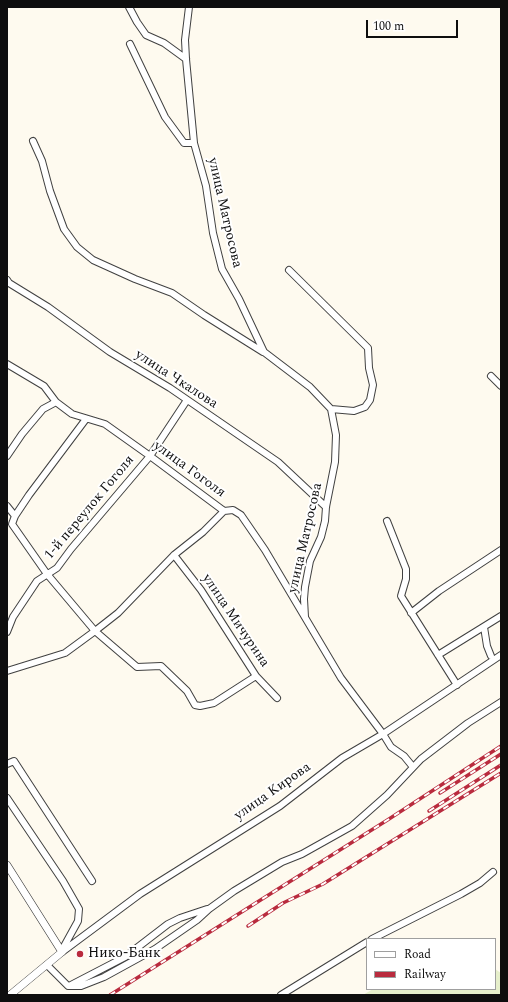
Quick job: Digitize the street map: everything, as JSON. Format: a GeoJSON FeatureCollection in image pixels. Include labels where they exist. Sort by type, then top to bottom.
{"type":"FeatureCollection","features":[{"type":"Feature","properties":{"kind":"street"},"geometry":{"type":"LineString","coordinates":[[129,7],[137,22],[146,34],[164,43],[186,59]]}},
{"type":"Feature","properties":{"kind":"street","name":"улица Матросова"},"geometry":{"type":"LineString","coordinates":[[189,7],[185,40],[194,143],[206,186],[213,233],[222,269],[264,352]]}},
{"type":"Feature","properties":{"kind":"street","name":"улица Матросова"},"geometry":{"type":"LineString","coordinates":[[130,44],[165,118],[184,143],[194,143]]}},
{"type":"Feature","properties":{"kind":"street","name":"улица Матросова"},"geometry":{"type":"LineString","coordinates":[[33,140],[42,161],[50,190],[64,229],[77,247],[94,260],[135,279],[172,293],[204,315],[264,352],[310,387],[331,409],[336,435],[335,462],[321,537],[310,561],[307,574],[304,599],[305,616]]}},
{"type":"Feature","properties":{"kind":"street"},"geometry":{"type":"LineString","coordinates":[[289,270],[368,348],[368,368],[373,385],[370,400],[365,407],[354,411],[331,409]]}},
{"type":"Feature","properties":{"kind":"street","name":"улица Чкалова"},"geometry":{"type":"LineString","coordinates":[[7,280],[9,283],[48,307],[110,352],[187,400],[278,462],[326,507]]}},
{"type":"Feature","properties":{"kind":"street","name":"улица Гоголя"},"geometry":{"type":"LineString","coordinates":[[7,364],[44,386],[56,402],[72,414],[105,424],[224,511],[233,510],[241,515],[265,550],[341,678],[391,747],[404,756],[413,766]]}},
{"type":"Feature","properties":{"kind":"street"},"geometry":{"type":"LineString","coordinates":[[491,376],[501,386]]}},
{"type":"Feature","properties":{"kind":"street","name":"1-й переулок Гоголя"},"geometry":{"type":"LineString","coordinates":[[7,632],[13,617],[37,581],[57,568],[70,549],[150,456],[187,400]]}},
{"type":"Feature","properties":{"kind":"street"},"geometry":{"type":"LineString","coordinates":[[7,456],[22,434],[43,409],[56,402]]}},
{"type":"Feature","properties":{"kind":"street"},"geometry":{"type":"LineString","coordinates":[[86,419],[29,495],[15,516],[12,524],[47,574],[94,632],[138,668],[161,666],[187,691],[195,704],[200,706],[214,703],[256,676]]}},
{"type":"Feature","properties":{"kind":"street"},"geometry":{"type":"LineString","coordinates":[[7,506],[15,516]]}},
{"type":"Feature","properties":{"kind":"street"},"geometry":{"type":"LineString","coordinates":[[7,671],[65,653],[94,632],[118,613],[174,556],[203,532],[224,511]]}},
{"type":"Feature","properties":{"kind":"street"},"geometry":{"type":"LineString","coordinates":[[387,521],[406,569],[406,579],[401,596],[410,613],[457,685]]}},
{"type":"Feature","properties":{"kind":"street"},"geometry":{"type":"LineString","coordinates":[[410,613],[439,591],[501,550]]}},
{"type":"Feature","properties":{"kind":"street","name":"улица Мичурина"},"geometry":{"type":"LineString","coordinates":[[174,556],[201,590],[256,676],[277,698]]}},
{"type":"Feature","properties":{"kind":"street"},"geometry":{"type":"LineString","coordinates":[[438,655],[501,616]]}},
{"type":"Feature","properties":{"kind":"street"},"geometry":{"type":"LineString","coordinates":[[484,627],[491,656]]}},
{"type":"Feature","properties":{"kind":"street","name":"улица Кирова"},"geometry":{"type":"LineString","coordinates":[[62,952],[140,894],[280,806],[342,758],[383,734],[501,656]]}},
{"type":"Feature","properties":{"kind":"street"},"geometry":{"type":"LineString","coordinates":[[47,965],[68,986],[81,986],[104,977],[155,949],[198,920],[209,909],[234,891],[282,862],[302,854],[352,826],[386,795],[421,758],[468,723],[501,702]]}},
{"type":"Feature","properties":{"kind":"street"},"geometry":{"type":"LineString","coordinates":[[7,764],[14,761],[92,881]]}},
{"type":"Feature","properties":{"kind":"street"},"geometry":{"type":"LineString","coordinates":[[8,798],[63,881],[79,909],[78,921],[62,952],[10,995]]}},
{"type":"Feature","properties":{"kind":"street"},"geometry":{"type":"LineString","coordinates":[[7,865],[62,952]]}},
{"type":"Feature","properties":{"kind":"street"},"geometry":{"type":"LineString","coordinates":[[374,938],[461,894],[480,883],[493,872]]}},
{"type":"Feature","properties":{"kind":"street"},"geometry":{"type":"LineString","coordinates":[[68,986],[125,957],[168,924],[180,918],[209,909]]}},
{"type":"Feature","properties":{"kind":"street"},"geometry":{"type":"LineString","coordinates":[[281,995],[366,943]]}},
{"type":"Feature","properties":{"kind":"green space"},"geometry":{"type":"Polygon","coordinates":[[[496,970],[501,973],[501,995],[363,995],[371,990],[496,990],[496,970]]]}},
{"type":"Feature","properties":{"kind":"railway"},"geometry":{"type":"LineString","coordinates":[[110,995],[389,819],[501,746]]}},
{"type":"Feature","properties":{"kind":"railway"},"geometry":{"type":"LineString","coordinates":[[440,793],[501,754]]}},
{"type":"Feature","properties":{"kind":"railway"},"geometry":{"type":"LineString","coordinates":[[429,811],[501,765]]}},
{"type":"Feature","properties":{"kind":"railway"},"geometry":{"type":"LineString","coordinates":[[248,926],[283,903],[323,884],[501,773]]}},
{"type":"Feature","properties":{"kind":"place","name":"Нико-Банк"},"geometry":{"type":"Point","coordinates":[80,954]}}]}
